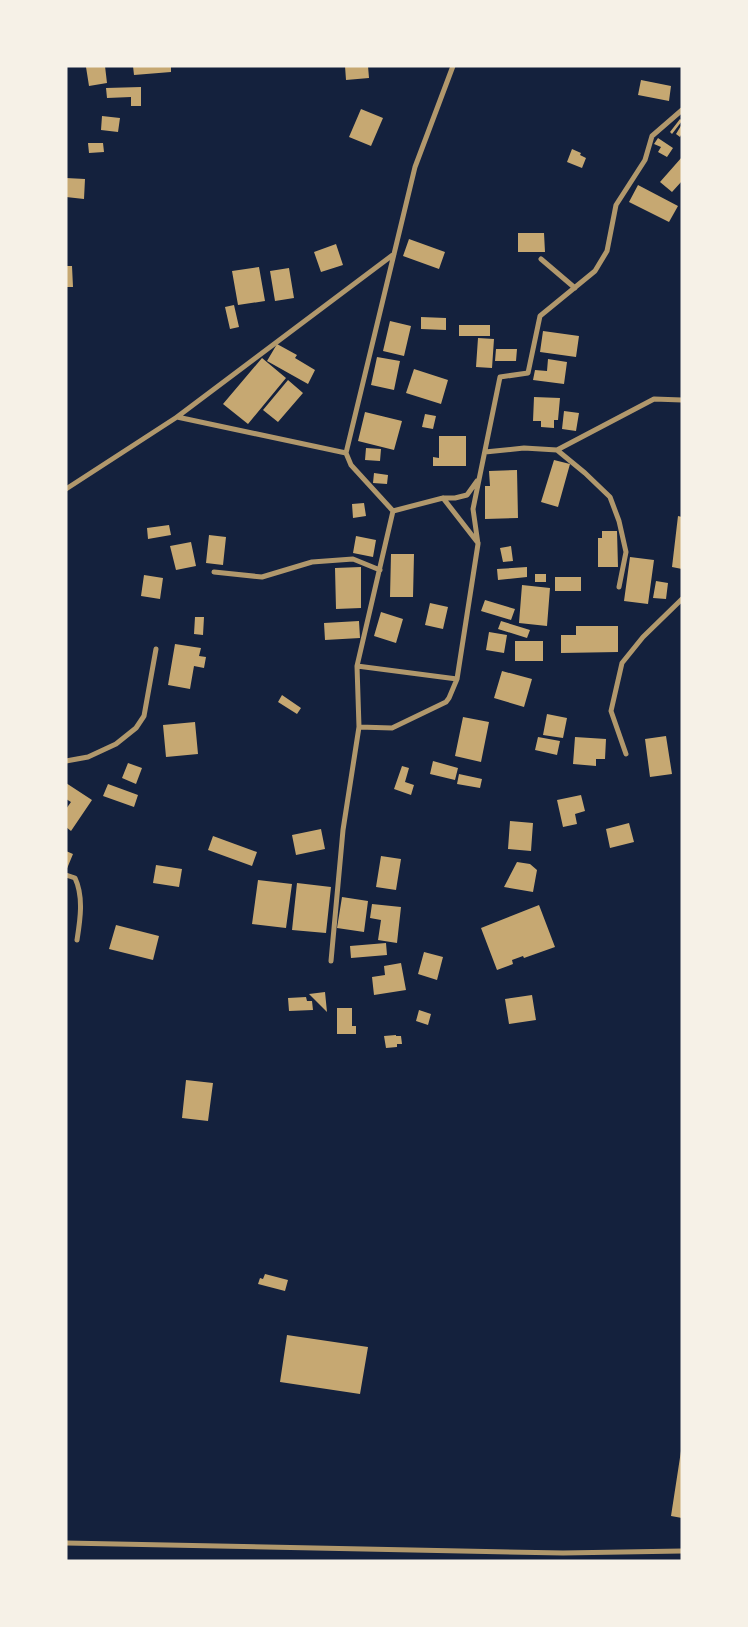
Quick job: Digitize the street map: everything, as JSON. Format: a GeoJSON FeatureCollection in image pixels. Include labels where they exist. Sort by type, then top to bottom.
{"type":"FeatureCollection","features":[{"type":"Feature","properties":{"kind":"street"},"geometry":{"type":"LineString","coordinates":[[393,510],[351,465],[346,453],[415,167],[453,66]]}},
{"type":"Feature","properties":{"kind":"street"},"geometry":{"type":"LineString","coordinates":[[359,727],[392,728],[446,702],[449,698],[457,680],[478,544],[473,509],[500,378],[528,373],[529,360],[540,316],[595,271],[607,251],[616,205],[644,160],[652,136],[682,110]]}},
{"type":"Feature","properties":{"kind":"street"},"geometry":{"type":"LineString","coordinates":[[66,490],[177,417],[395,253]]}},
{"type":"Feature","properties":{"kind":"street"},"geometry":{"type":"LineString","coordinates":[[541,259],[575,288]]}},
{"type":"Feature","properties":{"kind":"street"},"geometry":{"type":"LineString","coordinates":[[485,452],[524,448],[557,450],[654,399],[682,400]]}},
{"type":"Feature","properties":{"kind":"street"},"geometry":{"type":"LineString","coordinates":[[177,417],[346,453]]}},
{"type":"Feature","properties":{"kind":"street"},"geometry":{"type":"LineString","coordinates":[[557,450],[585,473],[610,498],[619,521],[626,552],[618,587]]}},
{"type":"Feature","properties":{"kind":"street"},"geometry":{"type":"LineString","coordinates":[[393,510],[443,498],[466,495],[475,485],[481,469]]}},
{"type":"Feature","properties":{"kind":"street"},"geometry":{"type":"LineString","coordinates":[[443,498],[478,544]]}},
{"type":"Feature","properties":{"kind":"street"},"geometry":{"type":"LineString","coordinates":[[331,961],[344,830],[359,727],[357,666],[393,510]]}},
{"type":"Feature","properties":{"kind":"street"},"geometry":{"type":"LineString","coordinates":[[214,572],[262,577],[312,562],[352,559],[380,570]]}},
{"type":"Feature","properties":{"kind":"street"},"geometry":{"type":"LineString","coordinates":[[626,754],[611,711],[622,663],[643,637],[682,599]]}},
{"type":"Feature","properties":{"kind":"street"},"geometry":{"type":"LineString","coordinates":[[66,761],[88,757],[116,744],[136,728],[144,716],[156,649]]}},
{"type":"Feature","properties":{"kind":"street"},"geometry":{"type":"LineString","coordinates":[[357,666],[457,680]]}},
{"type":"Feature","properties":{"kind":"street"},"geometry":{"type":"LineString","coordinates":[[66,875],[75,878],[79,886],[77,940]]}},
{"type":"Feature","properties":{"kind":"street"},"geometry":{"type":"LineString","coordinates":[[66,1543],[563,1553],[682,1551]]}},
{"type":"Feature","properties":{"kind":"building"},"geometry":{"type":"Polygon","coordinates":[[[105,66],[107,83],[89,86],[86,67],[105,66]]]}},
{"type":"Feature","properties":{"kind":"building"},"geometry":{"type":"Polygon","coordinates":[[[133,66],[171,66],[171,72],[134,75],[133,66]]]}},
{"type":"Feature","properties":{"kind":"building"},"geometry":{"type":"Polygon","coordinates":[[[345,66],[368,66],[369,78],[346,80],[345,66]]]}},
{"type":"Feature","properties":{"kind":"building"},"geometry":{"type":"Polygon","coordinates":[[[641,80],[671,86],[669,101],[638,95],[641,80]]]}},
{"type":"Feature","properties":{"kind":"building"},"geometry":{"type":"Polygon","coordinates":[[[141,87],[141,106],[131,106],[131,97],[107,98],[106,88],[141,87]]]}},
{"type":"Feature","properties":{"kind":"building"},"geometry":{"type":"Polygon","coordinates":[[[361,109],[383,118],[371,146],[349,137],[361,109]]]}},
{"type":"Feature","properties":{"kind":"building"},"geometry":{"type":"Polygon","coordinates":[[[102,116],[120,118],[118,132],[101,130],[102,116]]]}},
{"type":"Feature","properties":{"kind":"building"},"geometry":{"type":"Polygon","coordinates":[[[680,119],[682,121],[672,134],[670,132],[680,119]]]}},
{"type":"Feature","properties":{"kind":"building"},"geometry":{"type":"Polygon","coordinates":[[[682,124],[682,133],[680,137],[676,134],[682,124]]]}},
{"type":"Feature","properties":{"kind":"building"},"geometry":{"type":"Polygon","coordinates":[[[658,138],[673,148],[667,157],[658,152],[661,147],[654,144],[658,138]]]}},
{"type":"Feature","properties":{"kind":"building"},"geometry":{"type":"Polygon","coordinates":[[[88,143],[103,143],[104,152],[89,153],[88,143]]]}},
{"type":"Feature","properties":{"kind":"building"},"geometry":{"type":"Polygon","coordinates":[[[572,149],[581,153],[580,155],[586,158],[582,168],[567,162],[572,149]]]}},
{"type":"Feature","properties":{"kind":"building"},"geometry":{"type":"Polygon","coordinates":[[[682,157],[682,181],[672,192],[660,182],[682,157]]]}},
{"type":"Feature","properties":{"kind":"building"},"geometry":{"type":"Polygon","coordinates":[[[66,178],[85,179],[84,199],[66,197],[66,178]]]}},
{"type":"Feature","properties":{"kind":"building"},"geometry":{"type":"Polygon","coordinates":[[[638,185],[678,206],[669,222],[629,202],[638,185]]]}},
{"type":"Feature","properties":{"kind":"building"},"geometry":{"type":"Polygon","coordinates":[[[518,233],[544,233],[545,252],[518,252],[518,233]]]}},
{"type":"Feature","properties":{"kind":"building"},"geometry":{"type":"Polygon","coordinates":[[[409,239],[445,252],[439,269],[403,256],[409,239]]]}},
{"type":"Feature","properties":{"kind":"building"},"geometry":{"type":"Polygon","coordinates":[[[336,244],[343,265],[321,272],[314,252],[336,244]]]}},
{"type":"Feature","properties":{"kind":"building"},"geometry":{"type":"Polygon","coordinates":[[[66,266],[72,266],[73,287],[66,287],[66,266]]]}},
{"type":"Feature","properties":{"kind":"building"},"geometry":{"type":"Polygon","coordinates":[[[259,267],[265,301],[238,305],[232,271],[259,267]]]}},
{"type":"Feature","properties":{"kind":"building"},"geometry":{"type":"Polygon","coordinates":[[[289,268],[294,298],[275,301],[270,271],[289,268]]]}},
{"type":"Feature","properties":{"kind":"building"},"geometry":{"type":"Polygon","coordinates":[[[234,305],[239,327],[230,329],[225,307],[234,305]]]}},
{"type":"Feature","properties":{"kind":"building"},"geometry":{"type":"Polygon","coordinates":[[[421,317],[446,318],[446,330],[421,329],[421,317]]]}},
{"type":"Feature","properties":{"kind":"building"},"geometry":{"type":"Polygon","coordinates":[[[390,321],[411,326],[404,356],[383,351],[390,321]]]}},
{"type":"Feature","properties":{"kind":"building"},"geometry":{"type":"Polygon","coordinates":[[[459,325],[490,325],[490,336],[459,336],[459,325]]]}},
{"type":"Feature","properties":{"kind":"building"},"geometry":{"type":"Polygon","coordinates":[[[543,331],[579,336],[576,357],[540,352],[543,331]]]}},
{"type":"Feature","properties":{"kind":"building"},"geometry":{"type":"Polygon","coordinates":[[[478,338],[494,339],[492,368],[476,367],[478,338]]]}},
{"type":"Feature","properties":{"kind":"building"},"geometry":{"type":"Polygon","coordinates":[[[277,344],[297,355],[295,358],[315,370],[308,384],[267,361],[277,344]]]}},
{"type":"Feature","properties":{"kind":"building"},"geometry":{"type":"Polygon","coordinates":[[[496,349],[517,349],[516,361],[495,361],[496,349]]]}},
{"type":"Feature","properties":{"kind":"building"},"geometry":{"type":"Polygon","coordinates":[[[377,357],[400,361],[394,390],[371,385],[377,357]]]}},
{"type":"Feature","properties":{"kind":"building"},"geometry":{"type":"Polygon","coordinates":[[[262,358],[286,378],[248,424],[223,404],[262,358]]]}},
{"type":"Feature","properties":{"kind":"building"},"geometry":{"type":"Polygon","coordinates":[[[548,359],[567,362],[564,384],[533,380],[535,370],[547,371],[548,359]]]}},
{"type":"Feature","properties":{"kind":"building"},"geometry":{"type":"Polygon","coordinates":[[[414,369],[448,380],[441,404],[406,393],[414,369]]]}},
{"type":"Feature","properties":{"kind":"building"},"geometry":{"type":"Polygon","coordinates":[[[288,380],[303,393],[278,422],[263,410],[288,380]]]}},
{"type":"Feature","properties":{"kind":"building"},"geometry":{"type":"Polygon","coordinates":[[[534,397],[560,398],[558,420],[554,420],[554,428],[541,427],[541,421],[533,421],[534,397]]]}},
{"type":"Feature","properties":{"kind":"building"},"geometry":{"type":"Polygon","coordinates":[[[564,411],[579,413],[576,431],[562,429],[564,411]]]}},
{"type":"Feature","properties":{"kind":"building"},"geometry":{"type":"Polygon","coordinates":[[[365,412],[402,421],[394,450],[358,441],[365,412]]]}},
{"type":"Feature","properties":{"kind":"building"},"geometry":{"type":"Polygon","coordinates":[[[425,414],[436,416],[433,429],[422,427],[425,414]]]}},
{"type":"Feature","properties":{"kind":"building"},"geometry":{"type":"Polygon","coordinates":[[[439,436],[466,436],[466,466],[433,466],[433,457],[439,458],[439,436]]]}},
{"type":"Feature","properties":{"kind":"building"},"geometry":{"type":"Polygon","coordinates":[[[366,448],[381,449],[380,461],[365,460],[366,448]]]}},
{"type":"Feature","properties":{"kind":"building"},"geometry":{"type":"Polygon","coordinates":[[[554,460],[570,464],[558,507],[541,502],[554,460]]]}},
{"type":"Feature","properties":{"kind":"building"},"geometry":{"type":"Polygon","coordinates":[[[517,470],[518,518],[485,519],[485,486],[490,486],[489,471],[517,470]]]}},
{"type":"Feature","properties":{"kind":"building"},"geometry":{"type":"Polygon","coordinates":[[[374,473],[388,475],[387,484],[373,483],[374,473]]]}},
{"type":"Feature","properties":{"kind":"building"},"geometry":{"type":"Polygon","coordinates":[[[364,503],[366,516],[353,518],[352,504],[364,503]]]}},
{"type":"Feature","properties":{"kind":"building"},"geometry":{"type":"Polygon","coordinates":[[[678,516],[682,517],[682,569],[672,567],[678,516]]]}},
{"type":"Feature","properties":{"kind":"building"},"geometry":{"type":"Polygon","coordinates":[[[169,525],[171,535],[148,539],[147,528],[169,525]]]}},
{"type":"Feature","properties":{"kind":"building"},"geometry":{"type":"Polygon","coordinates":[[[602,531],[617,531],[618,567],[598,567],[598,538],[602,538],[602,531]]]}},
{"type":"Feature","properties":{"kind":"building"},"geometry":{"type":"Polygon","coordinates":[[[209,535],[226,537],[223,565],[206,563],[209,535]]]}},
{"type":"Feature","properties":{"kind":"building"},"geometry":{"type":"Polygon","coordinates":[[[356,536],[376,540],[373,557],[353,553],[356,536]]]}},
{"type":"Feature","properties":{"kind":"building"},"geometry":{"type":"Polygon","coordinates":[[[191,542],[196,566],[176,570],[170,546],[191,542]]]}},
{"type":"Feature","properties":{"kind":"building"},"geometry":{"type":"Polygon","coordinates":[[[511,546],[513,561],[503,562],[500,548],[511,546]]]}},
{"type":"Feature","properties":{"kind":"building"},"geometry":{"type":"Polygon","coordinates":[[[391,554],[414,554],[413,597],[390,597],[391,554]]]}},
{"type":"Feature","properties":{"kind":"building"},"geometry":{"type":"Polygon","coordinates":[[[630,557],[654,560],[648,604],[624,601],[630,557]]]}},
{"type":"Feature","properties":{"kind":"building"},"geometry":{"type":"Polygon","coordinates":[[[361,567],[361,608],[336,609],[335,568],[361,567]]]}},
{"type":"Feature","properties":{"kind":"building"},"geometry":{"type":"Polygon","coordinates":[[[527,567],[527,577],[498,580],[497,569],[527,567]]]}},
{"type":"Feature","properties":{"kind":"building"},"geometry":{"type":"Polygon","coordinates":[[[535,574],[546,574],[546,582],[535,582],[535,574]]]}},
{"type":"Feature","properties":{"kind":"building"},"geometry":{"type":"Polygon","coordinates":[[[144,575],[163,578],[160,599],[141,596],[144,575]]]}},
{"type":"Feature","properties":{"kind":"building"},"geometry":{"type":"Polygon","coordinates":[[[555,577],[581,577],[581,591],[555,591],[555,577]]]}},
{"type":"Feature","properties":{"kind":"building"},"geometry":{"type":"Polygon","coordinates":[[[656,581],[668,583],[666,599],[653,598],[656,581]]]}},
{"type":"Feature","properties":{"kind":"building"},"geometry":{"type":"Polygon","coordinates":[[[522,585],[550,588],[547,626],[519,623],[522,585]]]}},
{"type":"Feature","properties":{"kind":"building"},"geometry":{"type":"Polygon","coordinates":[[[485,600],[515,609],[511,620],[481,611],[485,600]]]}},
{"type":"Feature","properties":{"kind":"building"},"geometry":{"type":"Polygon","coordinates":[[[430,603],[448,607],[443,629],[425,625],[430,603]]]}},
{"type":"Feature","properties":{"kind":"building"},"geometry":{"type":"Polygon","coordinates":[[[381,612],[403,619],[396,643],[374,636],[381,612]]]}},
{"type":"Feature","properties":{"kind":"building"},"geometry":{"type":"Polygon","coordinates":[[[195,617],[204,617],[203,635],[194,634],[195,617]]]}},
{"type":"Feature","properties":{"kind":"building"},"geometry":{"type":"Polygon","coordinates":[[[359,621],[360,638],[325,640],[324,623],[359,621]]]}},
{"type":"Feature","properties":{"kind":"building"},"geometry":{"type":"Polygon","coordinates":[[[501,621],[530,630],[527,638],[498,629],[501,621]]]}},
{"type":"Feature","properties":{"kind":"building"},"geometry":{"type":"Polygon","coordinates":[[[576,626],[618,626],[618,652],[561,653],[561,635],[576,635],[576,626]]]}},
{"type":"Feature","properties":{"kind":"building"},"geometry":{"type":"Polygon","coordinates":[[[489,632],[507,635],[504,653],[486,650],[489,632]]]}},
{"type":"Feature","properties":{"kind":"building"},"geometry":{"type":"Polygon","coordinates":[[[515,641],[543,641],[543,661],[515,661],[515,641]]]}},
{"type":"Feature","properties":{"kind":"building"},"geometry":{"type":"Polygon","coordinates":[[[175,644],[201,648],[199,656],[206,657],[204,668],[194,666],[190,689],[168,685],[175,644]]]}},
{"type":"Feature","properties":{"kind":"building"},"geometry":{"type":"Polygon","coordinates":[[[502,671],[532,679],[524,707],[494,698],[502,671]]]}},
{"type":"Feature","properties":{"kind":"building"},"geometry":{"type":"Polygon","coordinates":[[[282,695],[301,708],[297,714],[278,702],[282,695]]]}},
{"type":"Feature","properties":{"kind":"building"},"geometry":{"type":"Polygon","coordinates":[[[547,714],[567,718],[563,738],[543,735],[547,714]]]}},
{"type":"Feature","properties":{"kind":"building"},"geometry":{"type":"Polygon","coordinates":[[[463,717],[489,722],[481,762],[455,756],[463,717]]]}},
{"type":"Feature","properties":{"kind":"building"},"geometry":{"type":"Polygon","coordinates":[[[195,722],[198,754],[166,757],[163,725],[195,722]]]}},
{"type":"Feature","properties":{"kind":"building"},"geometry":{"type":"Polygon","coordinates":[[[666,736],[672,774],[650,777],[645,739],[666,736]]]}},
{"type":"Feature","properties":{"kind":"building"},"geometry":{"type":"Polygon","coordinates":[[[538,737],[560,741],[557,755],[535,750],[538,737]]]}},
{"type":"Feature","properties":{"kind":"building"},"geometry":{"type":"Polygon","coordinates":[[[575,737],[606,739],[605,759],[596,759],[596,766],[573,764],[575,737]]]}},
{"type":"Feature","properties":{"kind":"building"},"geometry":{"type":"Polygon","coordinates":[[[433,761],[458,768],[455,780],[430,774],[433,761]]]}},
{"type":"Feature","properties":{"kind":"building"},"geometry":{"type":"Polygon","coordinates":[[[128,763],[142,768],[136,784],[122,778],[128,763]]]}},
{"type":"Feature","properties":{"kind":"building"},"geometry":{"type":"Polygon","coordinates":[[[402,766],[409,768],[405,782],[414,785],[411,795],[394,789],[402,766]]]}},
{"type":"Feature","properties":{"kind":"building"},"geometry":{"type":"Polygon","coordinates":[[[459,774],[482,779],[480,788],[457,784],[459,774]]]}},
{"type":"Feature","properties":{"kind":"building"},"geometry":{"type":"Polygon","coordinates":[[[66,783],[92,800],[71,831],[66,827],[66,809],[71,802],[66,799],[66,783]]]}},
{"type":"Feature","properties":{"kind":"building"},"geometry":{"type":"Polygon","coordinates":[[[108,784],[138,795],[134,807],[103,796],[108,784]]]}},
{"type":"Feature","properties":{"kind":"building"},"geometry":{"type":"Polygon","coordinates":[[[581,795],[585,811],[575,814],[577,824],[563,827],[557,800],[581,795]]]}},
{"type":"Feature","properties":{"kind":"building"},"geometry":{"type":"Polygon","coordinates":[[[510,821],[533,823],[531,851],[508,849],[510,821]]]}},
{"type":"Feature","properties":{"kind":"building"},"geometry":{"type":"Polygon","coordinates":[[[629,823],[634,842],[610,848],[606,829],[629,823]]]}},
{"type":"Feature","properties":{"kind":"building"},"geometry":{"type":"Polygon","coordinates":[[[321,829],[325,849],[296,855],[292,835],[321,829]]]}},
{"type":"Feature","properties":{"kind":"building"},"geometry":{"type":"Polygon","coordinates":[[[213,836],[257,852],[252,866],[208,850],[213,836]]]}},
{"type":"Feature","properties":{"kind":"building"},"geometry":{"type":"Polygon","coordinates":[[[66,851],[73,854],[66,871],[66,851]]]}},
{"type":"Feature","properties":{"kind":"building"},"geometry":{"type":"Polygon","coordinates":[[[381,856],[401,859],[396,890],[376,887],[381,856]]]}},
{"type":"Feature","properties":{"kind":"building"},"geometry":{"type":"Polygon","coordinates":[[[517,862],[530,864],[537,870],[533,892],[504,887],[517,862]]]}},
{"type":"Feature","properties":{"kind":"building"},"geometry":{"type":"Polygon","coordinates":[[[156,865],[182,869],[179,887],[153,883],[156,865]]]}},
{"type":"Feature","properties":{"kind":"building"},"geometry":{"type":"Polygon","coordinates":[[[258,880],[292,884],[286,928],[252,924],[258,880]]]}},
{"type":"Feature","properties":{"kind":"building"},"geometry":{"type":"Polygon","coordinates":[[[297,883],[331,887],[326,933],[292,930],[297,883]]]}},
{"type":"Feature","properties":{"kind":"building"},"geometry":{"type":"Polygon","coordinates":[[[342,897],[368,901],[364,932],[337,928],[342,897]]]}},
{"type":"Feature","properties":{"kind":"building"},"geometry":{"type":"Polygon","coordinates":[[[372,904],[401,907],[397,943],[378,940],[381,920],[370,918],[372,904]]]}},
{"type":"Feature","properties":{"kind":"building"},"geometry":{"type":"Polygon","coordinates":[[[539,905],[555,947],[524,958],[523,956],[512,960],[513,964],[497,970],[481,928],[539,905]]]}},
{"type":"Feature","properties":{"kind":"building"},"geometry":{"type":"Polygon","coordinates":[[[116,925],[159,936],[153,960],[109,949],[116,925]]]}},
{"type":"Feature","properties":{"kind":"building"},"geometry":{"type":"Polygon","coordinates":[[[386,943],[387,955],[351,958],[350,946],[386,943]]]}},
{"type":"Feature","properties":{"kind":"building"},"geometry":{"type":"Polygon","coordinates":[[[424,952],[443,957],[437,980],[418,974],[424,952]]]}},
{"type":"Feature","properties":{"kind":"building"},"geometry":{"type":"Polygon","coordinates":[[[401,963],[406,990],[374,995],[372,977],[385,975],[384,966],[401,963]]]}},
{"type":"Feature","properties":{"kind":"building"},"geometry":{"type":"Polygon","coordinates":[[[325,992],[327,1012],[309,994],[325,992]]]}},
{"type":"Feature","properties":{"kind":"building"},"geometry":{"type":"Polygon","coordinates":[[[532,995],[536,1020],[509,1024],[505,999],[532,995]]]}},
{"type":"Feature","properties":{"kind":"building"},"geometry":{"type":"Polygon","coordinates":[[[306,997],[307,1001],[312,1001],[313,1010],[289,1011],[288,998],[306,997]]]}},
{"type":"Feature","properties":{"kind":"building"},"geometry":{"type":"Polygon","coordinates":[[[337,1008],[352,1008],[352,1026],[356,1026],[356,1034],[337,1034],[337,1008]]]}},
{"type":"Feature","properties":{"kind":"building"},"geometry":{"type":"Polygon","coordinates":[[[419,1010],[431,1014],[428,1025],[416,1021],[419,1010]]]}},
{"type":"Feature","properties":{"kind":"building"},"geometry":{"type":"Polygon","coordinates":[[[384,1036],[401,1036],[402,1044],[397,1044],[397,1047],[386,1048],[384,1036]]]}},
{"type":"Feature","properties":{"kind":"building"},"geometry":{"type":"Polygon","coordinates":[[[186,1080],[213,1083],[208,1121],[182,1118],[186,1080]]]}},
{"type":"Feature","properties":{"kind":"building"},"geometry":{"type":"Polygon","coordinates":[[[265,1274],[288,1280],[285,1291],[258,1284],[260,1278],[263,1279],[265,1274]]]}},
{"type":"Feature","properties":{"kind":"building"},"geometry":{"type":"Polygon","coordinates":[[[287,1335],[368,1347],[360,1394],[280,1382],[287,1335]]]}},
{"type":"Feature","properties":{"kind":"building"},"geometry":{"type":"Polygon","coordinates":[[[682,1451],[682,1518],[671,1516],[682,1451]]]}}]}
